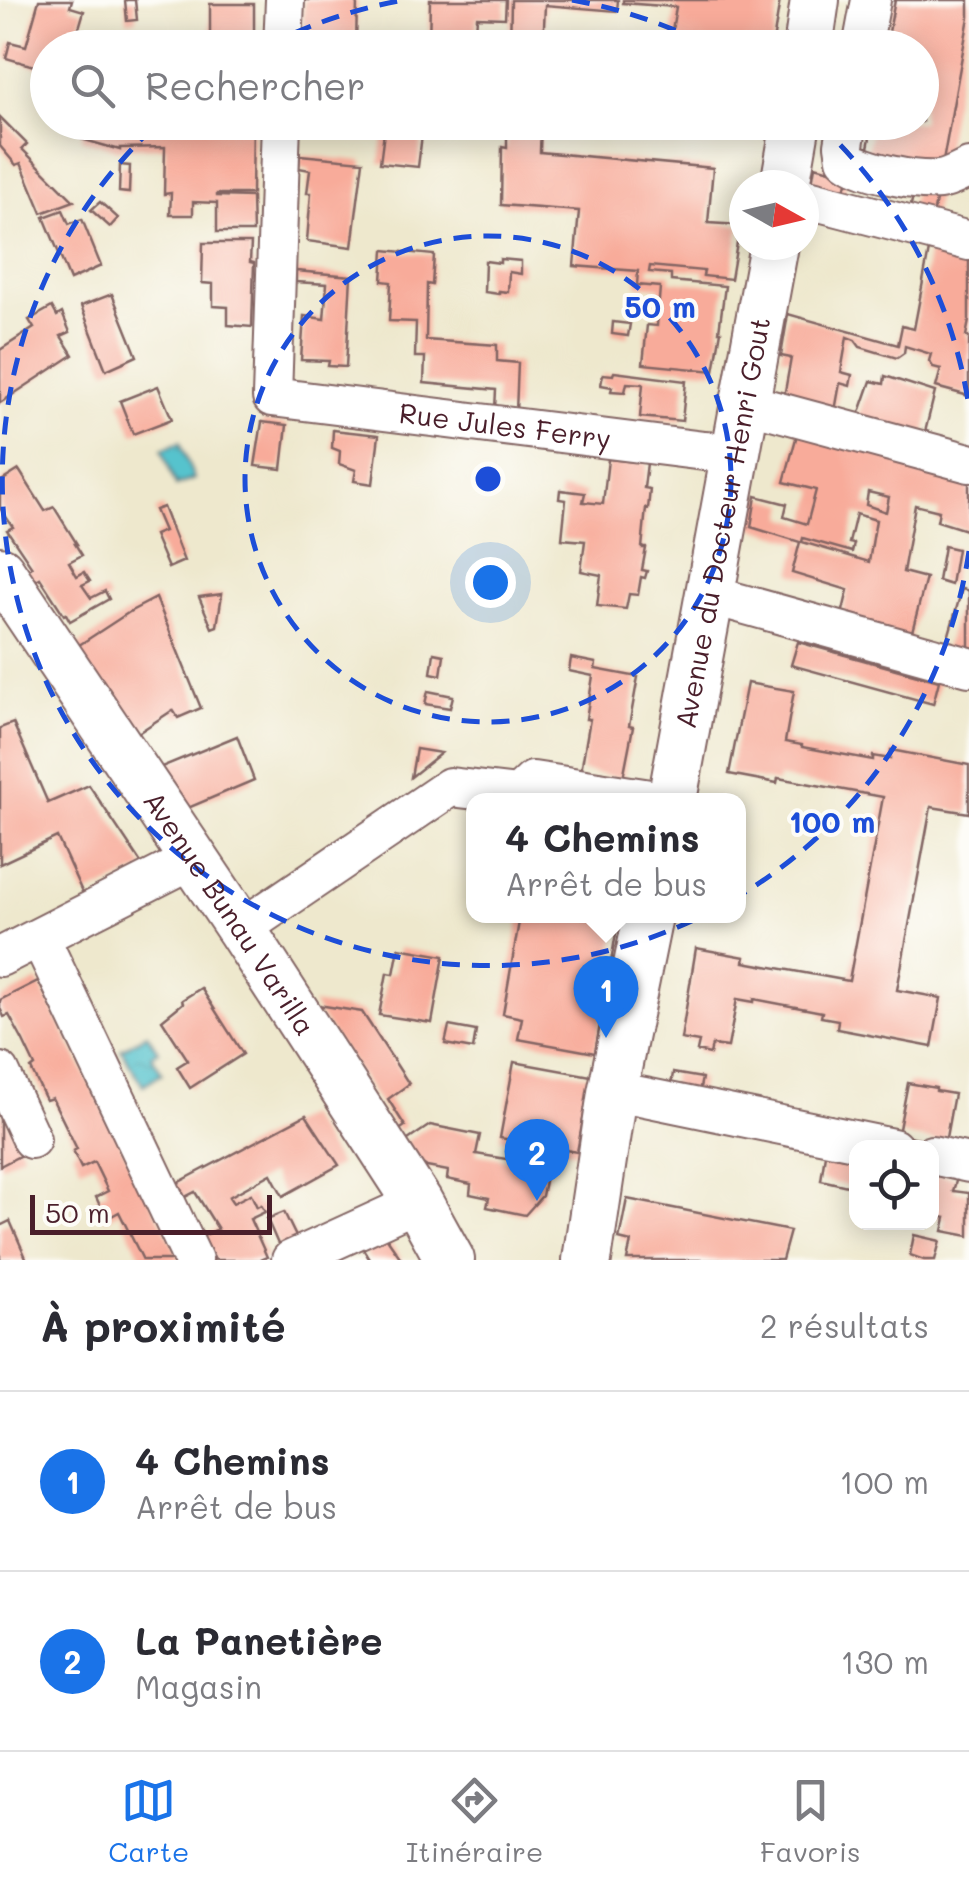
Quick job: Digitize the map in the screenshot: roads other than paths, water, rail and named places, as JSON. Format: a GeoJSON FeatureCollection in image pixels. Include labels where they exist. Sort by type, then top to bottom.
{"type":"FeatureCollection","features":[{"type":"Feature","properties":{"kind":"main road"},"geometry":{"type":"LineString","coordinates":[[811,30],[815,0]]}},
{"type":"Feature","properties":{"kind":"main road"},"geometry":{"type":"LineString","coordinates":[[788,170],[793,140]]}},
{"type":"Feature","properties":{"kind":"main road","name":"Avenue du Docteur Henri Gout"},"geometry":{"type":"LineString","coordinates":[[673,793],[771,260]]}},
{"type":"Feature","properties":{"kind":"main road","name":"Avenue Bunau Varilla"},"geometry":{"type":"LineString","coordinates":[[0,571],[195,858],[418,1202],[450,1260]]}},
{"type":"Feature","properties":{"kind":"main road"},"geometry":{"type":"LineString","coordinates":[[587,1260],[612,1093],[647,923]]}},
{"type":"Feature","properties":{"kind":"street"},"geometry":{"type":"LineString","coordinates":[[283,30],[284,0]]}},
{"type":"Feature","properties":{"kind":"street"},"geometry":{"type":"LineString","coordinates":[[865,30],[871,0]]}},
{"type":"Feature","properties":{"kind":"street","name":"Rue Jules Ferry"},"geometry":{"type":"LineString","coordinates":[[280,140],[272,397],[737,452]]}},
{"type":"Feature","properties":{"kind":"street"},"geometry":{"type":"LineString","coordinates":[[845,140],[846,158],[855,166],[942,180],[969,168]]}},
{"type":"Feature","properties":{"kind":"street"},"geometry":{"type":"LineString","coordinates":[[819,202],[969,241]]}},
{"type":"Feature","properties":{"kind":"street"},"geometry":{"type":"LineString","coordinates":[[746,403],[969,463]]}},
{"type":"Feature","properties":{"kind":"street"},"geometry":{"type":"LineString","coordinates":[[710,595],[969,667]]}},
{"type":"Feature","properties":{"kind":"street"},"geometry":{"type":"LineString","coordinates":[[520,793],[533,781],[611,793]]}},
{"type":"Feature","properties":{"kind":"street"},"geometry":{"type":"LineString","coordinates":[[241,929],[450,787],[501,793]]}},
{"type":"Feature","properties":{"kind":"street"},"geometry":{"type":"LineString","coordinates":[[0,957],[195,858]]}},
{"type":"Feature","properties":{"kind":"street"},"geometry":{"type":"LineString","coordinates":[[40,938],[194,1260]]}},
{"type":"Feature","properties":{"kind":"street"},"geometry":{"type":"LineString","coordinates":[[0,1072],[31,1139]]}},
{"type":"Feature","properties":{"kind":"street"},"geometry":{"type":"LineString","coordinates":[[612,1093],[855,1140]]}},
{"type":"Feature","properties":{"kind":"street"},"geometry":{"type":"LineString","coordinates":[[939,1157],[969,1163]]}},
{"type":"Feature","properties":{"kind":"street"},"geometry":{"type":"LineString","coordinates":[[290,1260],[418,1202]]}},
{"type":"Feature","properties":{"kind":"water"},"geometry":{"type":"Polygon","coordinates":[[[180,442],[194,479],[176,486],[162,449],[180,442]]]}},
{"type":"Feature","properties":{"kind":"water"},"geometry":{"type":"Polygon","coordinates":[[[147,1034],[158,1051],[151,1055],[162,1073],[143,1085],[121,1050],[147,1034]]]}},
{"type":"Feature","properties":{"kind":"place","name":"4 Chemins"},"geometry":{"type":"Point","coordinates":[606,1038]}},
{"type":"Feature","properties":{"kind":"place","name":"La Panetière"},"geometry":{"type":"Point","coordinates":[537,1201]}}]}
